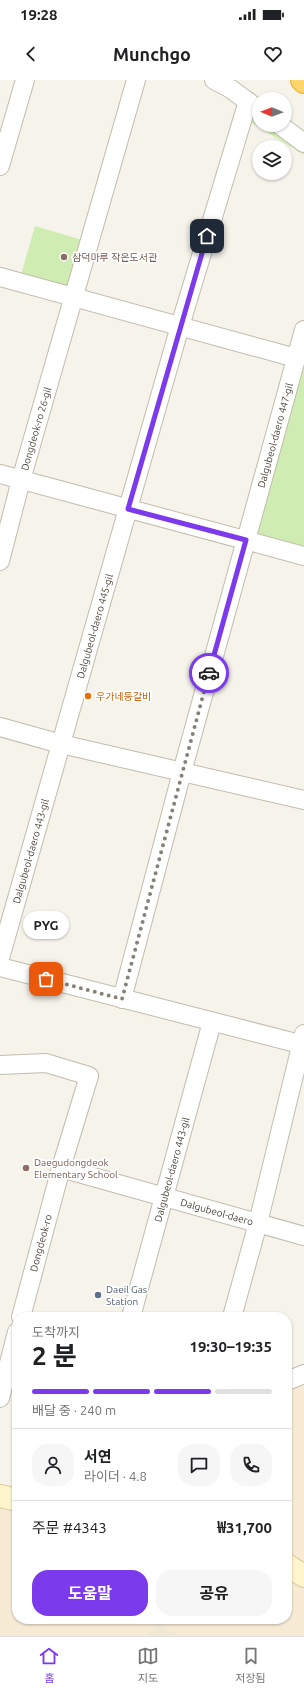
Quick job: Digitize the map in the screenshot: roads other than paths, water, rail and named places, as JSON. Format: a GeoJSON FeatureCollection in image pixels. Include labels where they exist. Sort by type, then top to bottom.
{"type":"FeatureCollection","features":[{"type":"Feature","properties":{"kind":"main road"},"geometry":{"type":"LineString","coordinates":[[0,1496],[12,1499]]}},
{"type":"Feature","properties":{"kind":"main road"},"geometry":{"type":"LineString","coordinates":[[292,1565],[304,1566]]}},
{"type":"Feature","properties":{"kind":"main road"},"geometry":{"type":"LineString","coordinates":[[292,1568],[304,1576]]}},
{"type":"Feature","properties":{"kind":"street"},"geometry":{"type":"LineString","coordinates":[[0,166],[25,80]]}},
{"type":"Feature","properties":{"kind":"street","name":"Dongdeok-ro 26-gil"},"geometry":{"type":"LineString","coordinates":[[0,561],[21,480],[136,80]]}},
{"type":"Feature","properties":{"kind":"street"},"geometry":{"type":"LineString","coordinates":[[214,80],[228,84],[252,104]]}},
{"type":"Feature","properties":{"kind":"street"},"geometry":{"type":"LineString","coordinates":[[128,509],[180,326],[252,108]]}},
{"type":"Feature","properties":{"kind":"street"},"geometry":{"type":"LineString","coordinates":[[289,132],[304,143]]}},
{"type":"Feature","properties":{"kind":"street"},"geometry":{"type":"LineString","coordinates":[[0,276],[296,358]]}},
{"type":"Feature","properties":{"kind":"street","name":"Dalgubeol-daero 447-gil"},"geometry":{"type":"LineString","coordinates":[[122,999],[182,772],[304,330]]}},
{"type":"Feature","properties":{"kind":"street"},"geometry":{"type":"LineString","coordinates":[[0,474],[304,556]]}},
{"type":"Feature","properties":{"kind":"street","name":"Dalgubeol-daero 445-gil"},"geometry":{"type":"LineString","coordinates":[[61,744],[128,509]]}},
{"type":"Feature","properties":{"kind":"street"},"geometry":{"type":"LineString","coordinates":[[0,727],[61,744],[304,800]]}},
{"type":"Feature","properties":{"kind":"street","name":"Dalgubeol-daero 443-gil"},"geometry":{"type":"LineString","coordinates":[[0,958],[61,744]]}},
{"type":"Feature","properties":{"kind":"street"},"geometry":{"type":"LineString","coordinates":[[0,967],[212,1022],[303,1041],[258,1223],[233,1312]]}},
{"type":"Feature","properties":{"kind":"street","name":"Dalgubeol-daero 443-gil"},"geometry":{"type":"LineString","coordinates":[[133,1312],[163,1196],[212,1022]]}},
{"type":"Feature","properties":{"kind":"street","name":"Dongdeok-ro"},"geometry":{"type":"LineString","coordinates":[[0,1065],[46,1063],[89,1076],[61,1168],[22,1312]]}},
{"type":"Feature","properties":{"kind":"street","name":"Dalgubeol-daero"},"geometry":{"type":"LineString","coordinates":[[61,1168],[304,1236]]}},
{"type":"Feature","properties":{"kind":"street"},"geometry":{"type":"LineString","coordinates":[[0,1398],[12,1353]]}},
{"type":"Feature","properties":{"kind":"street"},"geometry":{"type":"LineString","coordinates":[[292,1379],[304,1374]]}},
{"type":"Feature","properties":{"kind":"place","name":"삼덕마루 작은도서관"},"geometry":{"type":"Point","coordinates":[64,257]}},
{"type":"Feature","properties":{"kind":"place","name":"우가네등갈비"},"geometry":{"type":"Point","coordinates":[88,696]}},
{"type":"Feature","properties":{"kind":"place","name":"PYG"},"geometry":{"type":"Point","coordinates":[46,979]}},
{"type":"Feature","properties":{"kind":"place","name":"Daegudongdeok Elementary School"},"geometry":{"type":"Point","coordinates":[26,1168]}},
{"type":"Feature","properties":{"kind":"place","name":"Daeil Gas Station"},"geometry":{"type":"Point","coordinates":[98,1295]}}]}
